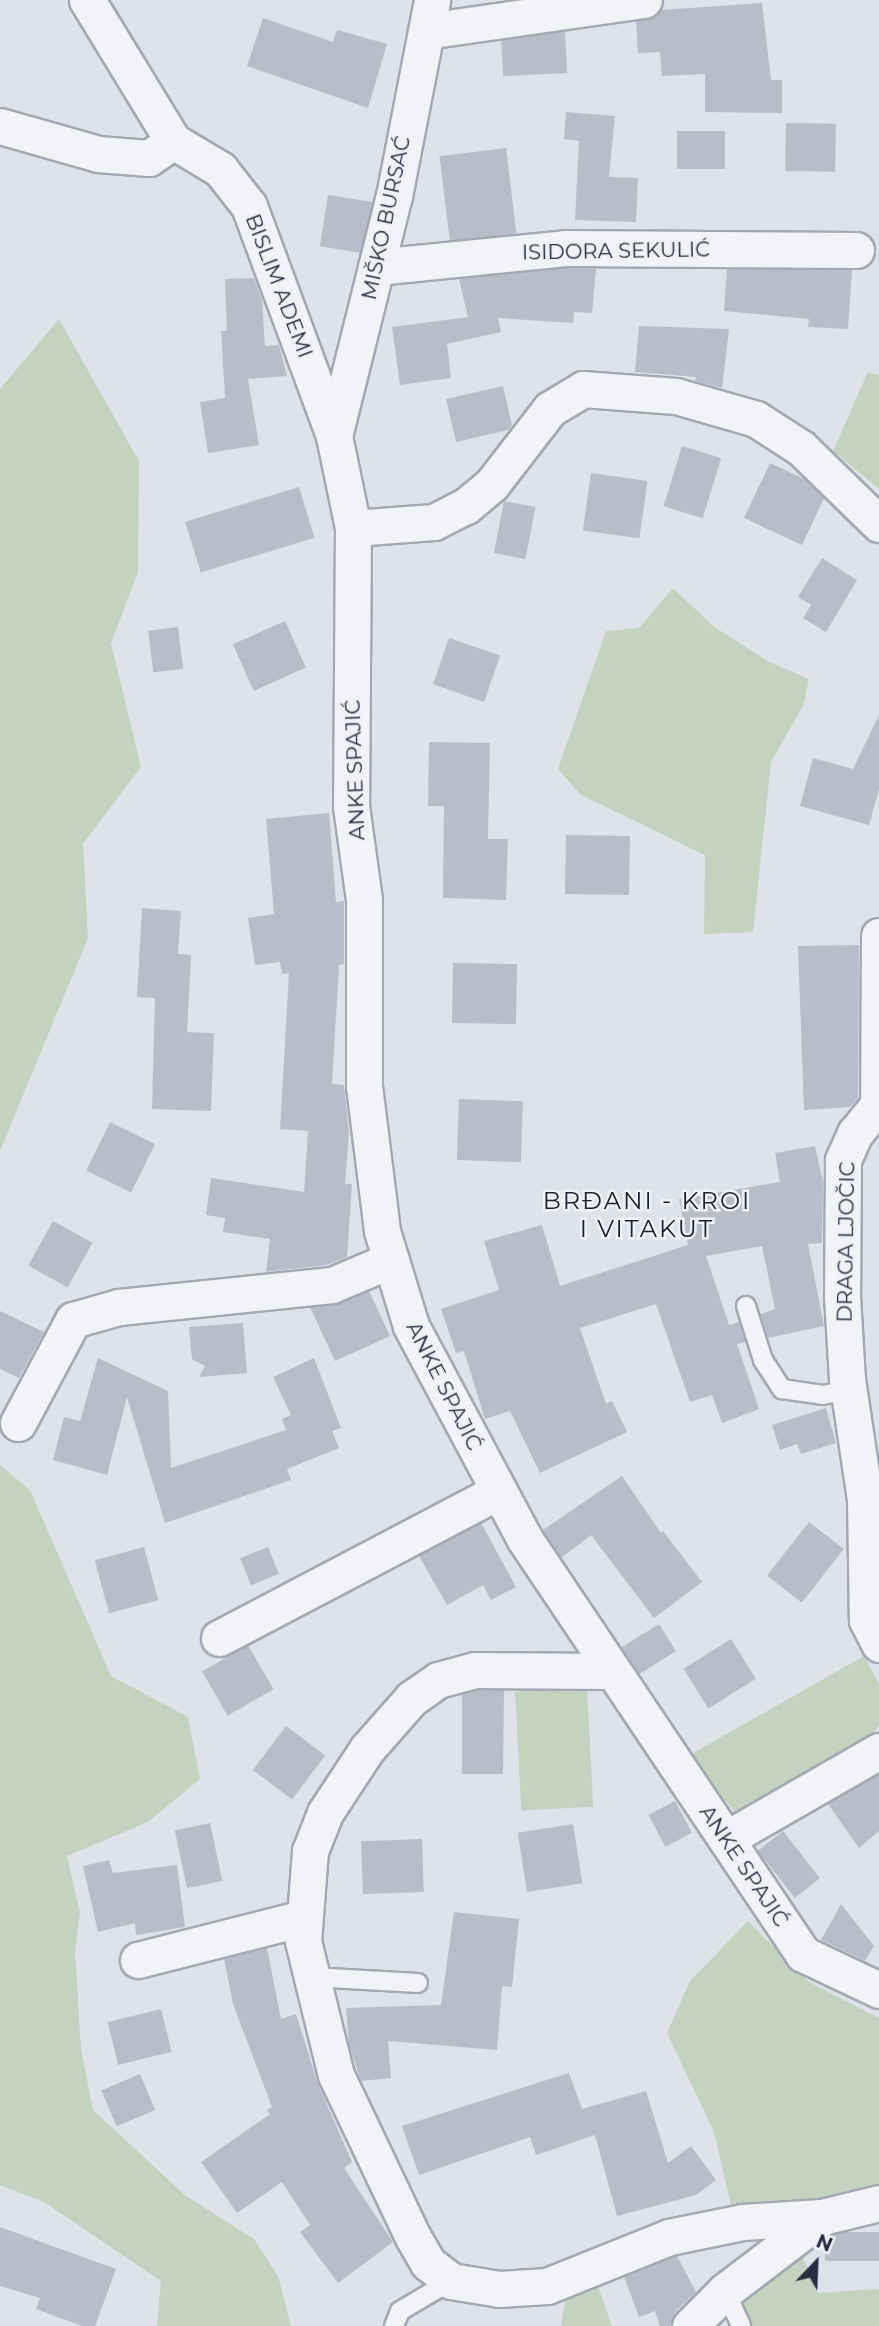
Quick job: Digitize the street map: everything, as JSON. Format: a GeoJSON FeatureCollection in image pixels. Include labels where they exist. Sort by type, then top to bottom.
{"type":"FeatureCollection","features":[{"type":"Feature","properties":{"kind":"street"},"geometry":{"type":"LineString","coordinates":[[0,126],[99,154],[149,158],[173,141],[87,0]]}},
{"type":"Feature","properties":{"kind":"street"},"geometry":{"type":"LineString","coordinates":[[429,16],[643,0]]}},
{"type":"Feature","properties":{"kind":"street","name":"MIŠKO BURSAĆ"},"geometry":{"type":"LineString","coordinates":[[334,436],[376,267],[429,16]]}},
{"type":"Feature","properties":{"kind":"street","name":"BISLIM ADEMI"},"geometry":{"type":"LineString","coordinates":[[173,141],[220,169],[249,206],[334,436]]}},
{"type":"Feature","properties":{"kind":"street","name":"ISIDORA SEKULIĆ"},"geometry":{"type":"LineString","coordinates":[[376,267],[565,248],[856,250]]}},
{"type":"Feature","properties":{"kind":"street"},"geometry":{"type":"LineString","coordinates":[[353,528],[434,522],[466,506],[492,484],[550,409],[583,389],[676,396],[756,419],[801,448],[879,524]]}},
{"type":"Feature","properties":{"kind":"street","name":"ANKE SPAJIĆ"},"geometry":{"type":"LineString","coordinates":[[334,436],[353,528],[351,806],[364,901],[364,1086],[382,1231],[411,1326],[524,1538],[803,1954],[879,1990]]}},
{"type":"Feature","properties":{"kind":"street","name":"DRAGA LJOČIC"},"geometry":{"type":"LineString","coordinates":[[879,936],[878,1105],[855,1133],[843,1160],[848,1390],[865,1499],[867,1620],[879,1644]]}},
{"type":"Feature","properties":{"kind":"street"},"geometry":{"type":"LineString","coordinates":[[18,1423],[73,1320],[118,1307],[332,1285],[391,1260]]}},
{"type":"Feature","properties":{"kind":"street"},"geometry":{"type":"LineString","coordinates":[[219,1637],[499,1491]]}},
{"type":"Feature","properties":{"kind":"street"},"geometry":{"type":"LineString","coordinates":[[611,1671],[475,1670],[438,1680],[412,1698],[367,1749],[325,1814],[310,1851],[303,1941],[336,2075],[413,2237],[428,2263],[451,2281],[499,2289],[547,2286],[669,2237],[743,2221],[822,2217],[879,2203]]}},
{"type":"Feature","properties":{"kind":"street"},"geometry":{"type":"LineString","coordinates":[[726,1839],[879,1751]]}},
{"type":"Feature","properties":{"kind":"street"},"geometry":{"type":"LineString","coordinates":[[138,1960],[303,1918]]}},
{"type":"Feature","properties":{"kind":"street"},"geometry":{"type":"LineString","coordinates":[[690,2326],[725,2291],[822,2217]]}},
{"type":"Feature","properties":{"kind":"lane"},"geometry":{"type":"LineString","coordinates":[[746,1306],[763,1360],[782,1389],[823,1395],[848,1390]]}},
{"type":"Feature","properties":{"kind":"lane"},"geometry":{"type":"LineString","coordinates":[[312,1977],[418,1983]]}},
{"type":"Feature","properties":{"kind":"lane"},"geometry":{"type":"LineString","coordinates":[[394,2326],[400,2311],[451,2281]]}},
{"type":"Feature","properties":{"kind":"lane"},"geometry":{"type":"LineString","coordinates":[[725,2291],[741,2326]]}},
{"type":"Feature","properties":{"kind":"green space"},"geometry":{"type":"Polygon","coordinates":[[[59,319],[139,461],[138,572],[111,643],[141,767],[83,844],[88,938],[0,1151],[0,389],[59,319]]]}},
{"type":"Feature","properties":{"kind":"green space"},"geometry":{"type":"Polygon","coordinates":[[[868,372],[879,375],[879,489],[833,451],[868,372]]]}},
{"type":"Feature","properties":{"kind":"green space"},"geometry":{"type":"Polygon","coordinates":[[[673,588],[713,626],[769,662],[809,679],[803,706],[771,762],[753,932],[704,934],[705,855],[581,795],[558,769],[606,631],[639,628],[673,588]]]}},
{"type":"Feature","properties":{"kind":"green space"},"geometry":{"type":"Polygon","coordinates":[[[0,1465],[30,1490],[111,1676],[188,1717],[200,1779],[148,1822],[67,1856],[80,1913],[75,1951],[81,2049],[93,2110],[186,2196],[254,2239],[278,2276],[291,2326],[157,2326],[161,2281],[44,2202],[0,2185],[0,1465]]]}},
{"type":"Feature","properties":{"kind":"green space"},"geometry":{"type":"Polygon","coordinates":[[[864,1656],[879,1684],[879,1725],[868,1741],[741,1818],[686,1757],[864,1656]]]}},
{"type":"Feature","properties":{"kind":"green space"},"geometry":{"type":"Polygon","coordinates":[[[587,1688],[593,1807],[521,1811],[515,1692],[587,1688]]]}},
{"type":"Feature","properties":{"kind":"green space"},"geometry":{"type":"Polygon","coordinates":[[[748,1921],[809,1982],[879,2018],[879,2193],[732,2210],[714,2132],[667,2033],[690,1981],[748,1921]]]}},
{"type":"Feature","properties":{"kind":"green space"},"geometry":{"type":"Polygon","coordinates":[[[802,2256],[818,2293],[879,2289],[879,2326],[751,2326],[740,2300],[802,2256]]]}},
{"type":"Feature","properties":{"kind":"green space"},"geometry":{"type":"Polygon","coordinates":[[[597,2284],[612,2326],[561,2326],[565,2301],[597,2284]]]}},
{"type":"Feature","properties":{"kind":"building"},"geometry":{"type":"Polygon","coordinates":[[[762,3],[771,80],[782,80],[782,113],[705,112],[705,74],[662,76],[660,52],[638,53],[636,21],[656,16],[661,10],[762,3]]]}},
{"type":"Feature","properties":{"kind":"building"},"geometry":{"type":"Polygon","coordinates":[[[263,18],[333,42],[337,30],[387,44],[368,108],[247,66],[263,18]]]}},
{"type":"Feature","properties":{"kind":"building"},"geometry":{"type":"Polygon","coordinates":[[[565,32],[567,73],[503,76],[501,35],[565,32]]]}},
{"type":"Feature","properties":{"kind":"building"},"geometry":{"type":"Polygon","coordinates":[[[566,112],[615,116],[609,177],[638,178],[636,222],[575,220],[579,141],[564,139],[566,112]]]}},
{"type":"Feature","properties":{"kind":"building"},"geometry":{"type":"Polygon","coordinates":[[[786,123],[836,124],[835,172],[785,171],[786,123]]]}},
{"type":"Feature","properties":{"kind":"building"},"geometry":{"type":"Polygon","coordinates":[[[677,131],[725,131],[725,169],[677,169],[677,131]]]}},
{"type":"Feature","properties":{"kind":"building"},"geometry":{"type":"Polygon","coordinates":[[[506,148],[516,233],[450,242],[439,156],[506,148]]]}},
{"type":"Feature","properties":{"kind":"building"},"geometry":{"type":"Polygon","coordinates":[[[328,195],[372,202],[364,253],[320,246],[328,195]]]}},
{"type":"Feature","properties":{"kind":"building"},"geometry":{"type":"Polygon","coordinates":[[[566,268],[596,269],[592,313],[574,312],[573,323],[498,318],[501,332],[447,344],[451,378],[400,385],[392,327],[468,317],[459,279],[566,268]]]}},
{"type":"Feature","properties":{"kind":"building"},"geometry":{"type":"Polygon","coordinates":[[[727,269],[852,270],[848,329],[808,327],[809,319],[724,311],[727,269]]]}},
{"type":"Feature","properties":{"kind":"building"},"geometry":{"type":"Polygon","coordinates":[[[254,278],[262,300],[265,346],[279,345],[287,376],[248,379],[259,445],[208,453],[200,402],[225,398],[221,331],[227,331],[225,279],[254,278]]]}},
{"type":"Feature","properties":{"kind":"building"},"geometry":{"type":"Polygon","coordinates":[[[639,326],[729,329],[722,388],[695,381],[696,377],[635,372],[639,326]]]}},
{"type":"Feature","properties":{"kind":"building"},"geometry":{"type":"Polygon","coordinates":[[[503,386],[512,425],[508,430],[456,442],[446,399],[503,386]]]}},
{"type":"Feature","properties":{"kind":"building"},"geometry":{"type":"Polygon","coordinates":[[[682,446],[721,458],[703,518],[664,506],[682,446]]]}},
{"type":"Feature","properties":{"kind":"building"},"geometry":{"type":"Polygon","coordinates":[[[770,463],[804,479],[824,498],[802,545],[744,518],[770,463]]]}},
{"type":"Feature","properties":{"kind":"building"},"geometry":{"type":"Polygon","coordinates":[[[591,473],[647,481],[639,538],[583,530],[591,473]]]}},
{"type":"Feature","properties":{"kind":"building"},"geometry":{"type":"Polygon","coordinates":[[[299,487],[314,538],[201,572],[185,522],[299,487]]]}},
{"type":"Feature","properties":{"kind":"building"},"geometry":{"type":"Polygon","coordinates":[[[504,501],[535,507],[525,559],[494,553],[504,501]]]}},
{"type":"Feature","properties":{"kind":"building"},"geometry":{"type":"Polygon","coordinates":[[[822,558],[857,580],[826,632],[803,618],[811,605],[798,597],[822,558]]]}},
{"type":"Feature","properties":{"kind":"building"},"geometry":{"type":"Polygon","coordinates":[[[285,621],[306,668],[254,691],[233,644],[285,621]]]}},
{"type":"Feature","properties":{"kind":"building"},"geometry":{"type":"Polygon","coordinates":[[[178,627],[183,669],[153,672],[148,631],[178,627]]]}},
{"type":"Feature","properties":{"kind":"building"},"geometry":{"type":"Polygon","coordinates":[[[449,638],[500,656],[484,702],[433,684],[449,638]]]}},
{"type":"Feature","properties":{"kind":"building"},"geometry":{"type":"Polygon","coordinates":[[[879,715],[879,789],[869,825],[800,806],[813,758],[853,769],[879,715]]]}},
{"type":"Feature","properties":{"kind":"building"},"geometry":{"type":"Polygon","coordinates":[[[429,742],[490,743],[488,839],[508,839],[506,900],[443,898],[444,806],[428,806],[429,742]]]}},
{"type":"Feature","properties":{"kind":"building"},"geometry":{"type":"Polygon","coordinates":[[[329,813],[336,902],[344,901],[344,964],[339,965],[332,1084],[344,1085],[349,1132],[345,1184],[352,1184],[347,1257],[327,1265],[266,1272],[270,1239],[223,1232],[225,1218],[206,1215],[211,1178],[304,1192],[308,1131],[280,1129],[289,973],[282,974],[280,962],[255,965],[248,918],[274,914],[266,819],[329,813]]]}},
{"type":"Feature","properties":{"kind":"building"},"geometry":{"type":"Polygon","coordinates":[[[566,835],[630,836],[629,895],[565,894],[566,835]]]}},
{"type":"Feature","properties":{"kind":"building"},"geometry":{"type":"Polygon","coordinates":[[[142,908],[181,911],[178,954],[191,955],[187,1032],[214,1033],[211,1111],[152,1109],[155,998],[137,997],[142,908]]]}},
{"type":"Feature","properties":{"kind":"building"},"geometry":{"type":"Polygon","coordinates":[[[859,945],[858,1098],[850,1107],[804,1110],[798,946],[859,945]]]}},
{"type":"Feature","properties":{"kind":"building"},"geometry":{"type":"Polygon","coordinates":[[[453,963],[517,964],[516,1024],[452,1023],[453,963]]]}},
{"type":"Feature","properties":{"kind":"building"},"geometry":{"type":"Polygon","coordinates":[[[459,1099],[523,1101],[521,1162],[457,1160],[459,1099]]]}},
{"type":"Feature","properties":{"kind":"building"},"geometry":{"type":"Polygon","coordinates":[[[110,1122],[155,1144],[131,1192],[86,1171],[110,1122]]]}},
{"type":"Feature","properties":{"kind":"building"},"geometry":{"type":"Polygon","coordinates":[[[815,1146],[823,1182],[822,1243],[808,1244],[824,1326],[768,1338],[761,1314],[775,1309],[762,1246],[706,1256],[729,1325],[739,1322],[746,1342],[737,1344],[759,1409],[722,1423],[712,1395],[690,1402],[656,1304],[580,1328],[606,1404],[612,1401],[627,1432],[540,1473],[510,1411],[485,1419],[464,1351],[456,1353],[441,1309],[499,1290],[484,1241],[542,1225],[560,1286],[688,1245],[679,1199],[780,1182],[775,1153],[815,1146]]]}},
{"type":"Feature","properties":{"kind":"building"},"geometry":{"type":"Polygon","coordinates":[[[53,1221],[92,1243],[68,1287],[28,1266],[53,1221]]]}},
{"type":"Feature","properties":{"kind":"building"},"geometry":{"type":"Polygon","coordinates":[[[369,1291],[390,1336],[335,1361],[310,1307],[339,1304],[369,1291]]]}},
{"type":"Feature","properties":{"kind":"building"},"geometry":{"type":"Polygon","coordinates":[[[0,1311],[44,1332],[19,1378],[0,1369],[0,1311]]]}},
{"type":"Feature","properties":{"kind":"building"},"geometry":{"type":"Polygon","coordinates":[[[243,1323],[247,1373],[199,1377],[205,1366],[192,1359],[189,1327],[243,1323]]]}},
{"type":"Feature","properties":{"kind":"building"},"geometry":{"type":"Polygon","coordinates":[[[98,1358],[168,1391],[171,1468],[286,1430],[282,1419],[291,1415],[273,1377],[314,1358],[341,1428],[332,1431],[339,1448],[287,1469],[291,1480],[165,1523],[127,1397],[107,1475],[53,1460],[64,1417],[80,1421],[98,1358]]]}},
{"type":"Feature","properties":{"kind":"building"},"geometry":{"type":"Polygon","coordinates":[[[826,1408],[836,1443],[801,1454],[797,1444],[780,1450],[772,1425],[826,1408]]]}},
{"type":"Feature","properties":{"kind":"building"},"geometry":{"type":"Polygon","coordinates":[[[622,1476],[661,1533],[663,1531],[702,1582],[654,1618],[591,1535],[561,1558],[543,1530],[622,1476]]]}},
{"type":"Feature","properties":{"kind":"building"},"geometry":{"type":"Polygon","coordinates":[[[809,1522],[844,1549],[802,1603],[767,1576],[809,1522]]]}},
{"type":"Feature","properties":{"kind":"building"},"geometry":{"type":"Polygon","coordinates":[[[481,1523],[516,1587],[491,1600],[483,1585],[447,1605],[419,1556],[481,1523]]]}},
{"type":"Feature","properties":{"kind":"building"},"geometry":{"type":"Polygon","coordinates":[[[144,1547],[158,1600],[109,1613],[95,1560],[144,1547]]]}},
{"type":"Feature","properties":{"kind":"building"},"geometry":{"type":"Polygon","coordinates":[[[268,1547],[279,1574],[251,1585],[240,1558],[268,1547]]]}},
{"type":"Feature","properties":{"kind":"building"},"geometry":{"type":"Polygon","coordinates":[[[659,1624],[676,1651],[639,1674],[622,1647],[659,1624]]]}},
{"type":"Feature","properties":{"kind":"building"},"geometry":{"type":"Polygon","coordinates":[[[731,1639],[756,1679],[708,1709],[684,1669],[731,1639]]]}},
{"type":"Feature","properties":{"kind":"building"},"geometry":{"type":"Polygon","coordinates":[[[248,1645],[274,1689],[228,1716],[202,1672],[248,1645]]]}},
{"type":"Feature","properties":{"kind":"building"},"geometry":{"type":"Polygon","coordinates":[[[478,1690],[504,1690],[503,1774],[462,1774],[462,1694],[478,1690]]]}},
{"type":"Feature","properties":{"kind":"building"},"geometry":{"type":"Polygon","coordinates":[[[286,1726],[325,1755],[292,1799],[253,1770],[286,1726]]]}},
{"type":"Feature","properties":{"kind":"building"},"geometry":{"type":"Polygon","coordinates":[[[879,1774],[879,1831],[859,1848],[828,1804],[879,1774]]]}},
{"type":"Feature","properties":{"kind":"building"},"geometry":{"type":"Polygon","coordinates":[[[675,1801],[692,1833],[665,1847],[649,1815],[675,1801]]]}},
{"type":"Feature","properties":{"kind":"building"},"geometry":{"type":"Polygon","coordinates":[[[210,1823],[222,1881],[187,1888],[175,1830],[210,1823]]]}},
{"type":"Feature","properties":{"kind":"building"},"geometry":{"type":"Polygon","coordinates":[[[573,1824],[582,1883],[527,1892],[518,1833],[573,1824]]]}},
{"type":"Feature","properties":{"kind":"building"},"geometry":{"type":"Polygon","coordinates":[[[783,1831],[820,1878],[795,1898],[758,1851],[783,1831]]]}},
{"type":"Feature","properties":{"kind":"building"},"geometry":{"type":"Polygon","coordinates":[[[422,1839],[424,1892],[363,1894],[361,1841],[422,1839]]]}},
{"type":"Feature","properties":{"kind":"building"},"geometry":{"type":"Polygon","coordinates":[[[109,1860],[113,1873],[177,1865],[185,1927],[136,1935],[135,1923],[98,1932],[83,1866],[109,1860]]]}},
{"type":"Feature","properties":{"kind":"building"},"geometry":{"type":"Polygon","coordinates":[[[841,1904],[874,1946],[865,1961],[821,1940],[841,1904]]]}},
{"type":"Feature","properties":{"kind":"building"},"geometry":{"type":"Polygon","coordinates":[[[454,1912],[519,1919],[512,1987],[502,1986],[497,2050],[388,2041],[391,2078],[361,2081],[349,2045],[346,2008],[441,2005],[454,1912]]]}},
{"type":"Feature","properties":{"kind":"building"},"geometry":{"type":"Polygon","coordinates":[[[267,1948],[281,2019],[296,2014],[318,2084],[352,2162],[344,2168],[393,2242],[338,2283],[300,2232],[310,2225],[282,2182],[237,2213],[201,2162],[270,2114],[267,2110],[272,2107],[233,2004],[224,1959],[267,1948]]]}},
{"type":"Feature","properties":{"kind":"building"},"geometry":{"type":"Polygon","coordinates":[[[161,2009],[172,2052],[118,2065],[108,2022],[161,2009]]]}},
{"type":"Feature","properties":{"kind":"building"},"geometry":{"type":"Polygon","coordinates":[[[569,2073],[582,2109],[646,2091],[668,2163],[691,2146],[716,2180],[696,2195],[617,2216],[595,2135],[536,2155],[530,2137],[419,2175],[402,2126],[569,2073]]]}},
{"type":"Feature","properties":{"kind":"building"},"geometry":{"type":"Polygon","coordinates":[[[140,2074],[155,2110],[117,2126],[101,2090],[140,2074]]]}},
{"type":"Feature","properties":{"kind":"building"},"geometry":{"type":"Polygon","coordinates":[[[0,2227],[116,2269],[95,2326],[82,2326],[36,2309],[40,2298],[0,2286],[0,2227]]]}},
{"type":"Feature","properties":{"kind":"building"},"geometry":{"type":"Polygon","coordinates":[[[825,2232],[879,2232],[879,2261],[825,2261],[825,2232]]]}},
{"type":"Feature","properties":{"kind":"building"},"geometry":{"type":"Polygon","coordinates":[[[677,2256],[696,2292],[675,2312],[670,2326],[660,2326],[655,2311],[639,2317],[624,2277],[677,2256]]]}},
{"type":"Feature","properties":{"kind":"district","name":"BRĐANI - KROI I VITAKUT"},"geometry":{"type":"Point","coordinates":[647,1215]}}]}
